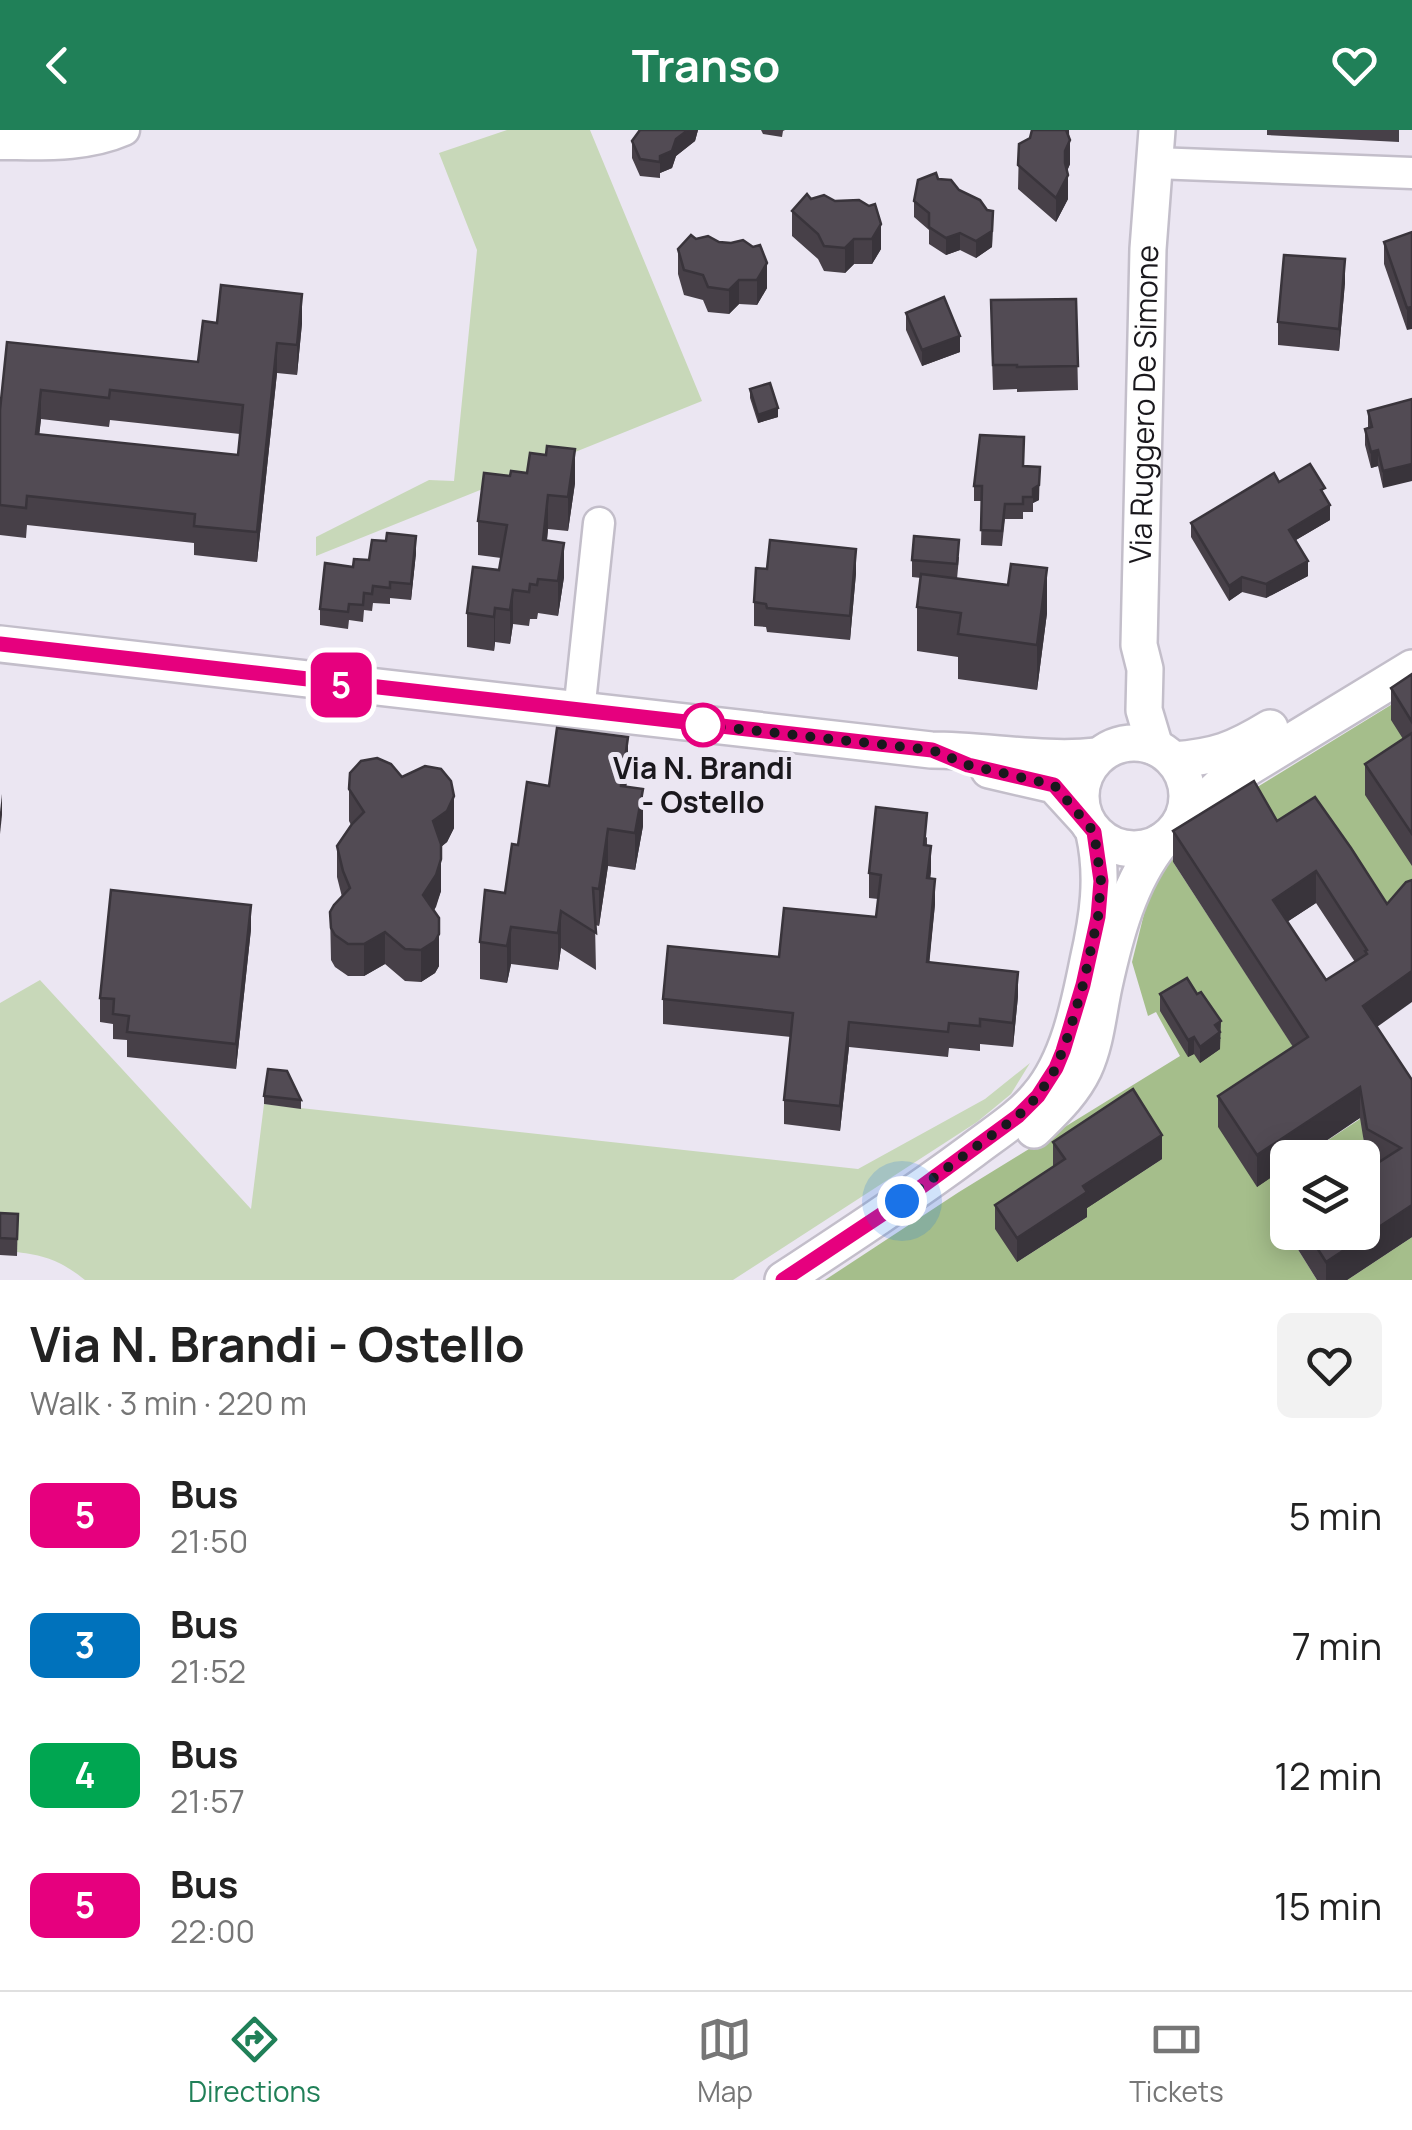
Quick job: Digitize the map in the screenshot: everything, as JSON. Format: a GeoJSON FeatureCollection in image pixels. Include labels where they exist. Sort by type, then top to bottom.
{"type":"FeatureCollection","features":[{"type":"Feature","properties":{"kind":"street"},"geometry":{"type":"LineString","coordinates":[[0,144],[102,140],[124,130]]}},
{"type":"Feature","properties":{"kind":"street","name":"Via Ruggero De Simone"},"geometry":{"type":"LineString","coordinates":[[1164,754],[1144,710],[1145,669],[1139,645],[1148,238],[1156,147],[1412,173]]}},
{"type":"Feature","properties":{"kind":"street"},"geometry":{"type":"LineString","coordinates":[[579,712],[599,523]]}},
{"type":"Feature","properties":{"kind":"street"},"geometry":{"type":"LineString","coordinates":[[0,644],[579,712],[932,750],[1070,760],[1134,742],[1164,754],[1207,758],[1240,747],[1412,642]]}},
{"type":"Feature","properties":{"kind":"street","name":"Via Ruggero De Simone"},"geometry":{"type":"LineString","coordinates":[[1105,752],[1125,708],[1127,669],[1139,645]]}},
{"type":"Feature","properties":{"kind":"street"},"geometry":{"type":"LineString","coordinates":[[932,750],[968,765],[1054,785],[1106,842],[1134,849],[1148,847],[1170,833],[1223,783],[1412,668]]}},
{"type":"Feature","properties":{"kind":"street"},"geometry":{"type":"LineString","coordinates":[[784,1280],[902,1201],[1018,1116],[1038,1096],[1056,1068],[1083,985],[1098,917],[1101,881],[1090,826],[1080,804],[1081,786],[1086,770],[1105,752]]}},
{"type":"Feature","properties":{"kind":"street"},"geometry":{"type":"LineString","coordinates":[[902,1201],[934,1190],[993,1160],[1035,1129],[1069,1095],[1084,1069],[1096,1035],[1104,988],[1128,902],[1147,863],[1184,813],[1186,785],[1181,772],[1164,754]]}},
{"type":"Feature","properties":{"kind":"green space"},"geometry":{"type":"Polygon","coordinates":[[[507,130],[590,130],[702,401],[316,556],[316,537],[429,480],[454,481],[477,250],[439,153],[507,130]]]}},
{"type":"Feature","properties":{"kind":"green space"},"geometry":{"type":"Polygon","coordinates":[[[1412,692],[1412,911],[1403,917],[1350,880],[1173,862],[1296,1051],[1257,1186],[1270,1177],[1270,1250],[1298,1250],[1317,1280],[825,1280],[1180,1056],[1156,1012],[1148,1016],[1132,962],[1154,874],[1215,813],[1412,692]],[[1145,1133],[1017,1262],[1087,1217],[1083,1210],[1162,1159],[1145,1133]]]}},
{"type":"Feature","properties":{"kind":"green space"},"geometry":{"type":"Polygon","coordinates":[[[40,980],[251,1209],[264,1104],[858,1169],[985,1099],[1030,1063],[1011,1094],[977,1122],[733,1280],[85,1280],[53,1260],[17,1252],[17,1231],[0,1230],[0,1003],[40,980]]]}},
{"type":"Feature","properties":{"kind":"green space"},"geometry":{"type":"Polygon","coordinates":[[[1363,1117],[1364,1140],[1328,1140],[1363,1117]]]}},
{"type":"Feature","properties":{"kind":"green space"},"geometry":{"type":"Polygon","coordinates":[[[1412,1237],[1412,1280],[1347,1280],[1412,1237]]]}},
{"type":"Feature","properties":{"kind":"building"},"geometry":{"type":"Polygon","coordinates":[[[640,130],[688,130],[676,139],[672,151],[660,156],[660,162],[640,159],[632,141],[640,130]]]}},
{"type":"Feature","properties":{"kind":"building"},"geometry":{"type":"Polygon","coordinates":[[[1032,130],[1066,130],[1070,140],[1065,151],[1068,175],[1056,198],[1018,165],[1019,144],[1030,138],[1032,130]]]}},
{"type":"Feature","properties":{"kind":"building"},"geometry":{"type":"Polygon","coordinates":[[[936,173],[938,179],[951,180],[959,190],[993,211],[992,231],[976,241],[960,233],[946,238],[929,227],[929,213],[914,201],[918,180],[936,173]]]}},
{"type":"Feature","properties":{"kind":"building"},"geometry":{"type":"Polygon","coordinates":[[[807,194],[811,199],[824,195],[835,201],[875,204],[881,224],[872,239],[854,239],[845,248],[824,246],[818,234],[792,211],[807,194]]]}},
{"type":"Feature","properties":{"kind":"building"},"geometry":{"type":"Polygon","coordinates":[[[1412,232],[1412,307],[1407,308],[1384,242],[1412,232]]]}},
{"type":"Feature","properties":{"kind":"building"},"geometry":{"type":"Polygon","coordinates":[[[691,235],[696,239],[708,236],[719,242],[743,240],[753,247],[760,245],[767,263],[757,280],[739,280],[729,290],[708,287],[703,275],[684,270],[678,249],[691,235]]]}},
{"type":"Feature","properties":{"kind":"building"},"geometry":{"type":"Polygon","coordinates":[[[1284,255],[1345,259],[1339,329],[1278,322],[1284,255]]]}},
{"type":"Feature","properties":{"kind":"building"},"geometry":{"type":"Polygon","coordinates":[[[221,285],[302,294],[297,345],[277,343],[257,532],[194,526],[195,514],[27,496],[26,508],[0,505],[0,410],[7,342],[198,362],[203,321],[217,323],[221,285]],[[41,390],[36,434],[238,455],[243,405],[110,390],[109,398],[41,390]]]}},
{"type":"Feature","properties":{"kind":"building"},"geometry":{"type":"Polygon","coordinates":[[[944,297],[960,336],[922,350],[906,313],[944,297]]]}},
{"type":"Feature","properties":{"kind":"building"},"geometry":{"type":"Polygon","coordinates":[[[1076,299],[1078,366],[993,365],[991,300],[1076,299]]]}},
{"type":"Feature","properties":{"kind":"building"},"geometry":{"type":"Polygon","coordinates":[[[770,383],[778,408],[758,415],[750,389],[770,383]]]}},
{"type":"Feature","properties":{"kind":"building"},"geometry":{"type":"Polygon","coordinates":[[[1412,399],[1412,464],[1383,471],[1378,450],[1371,452],[1365,429],[1372,427],[1368,411],[1412,399]]]}},
{"type":"Feature","properties":{"kind":"building"},"geometry":{"type":"Polygon","coordinates":[[[980,435],[1024,437],[1023,466],[1040,467],[1039,485],[1033,489],[1033,497],[1023,497],[1023,504],[1005,504],[1002,531],[981,530],[982,486],[974,486],[980,435]]]}},
{"type":"Feature","properties":{"kind":"building"},"geometry":{"type":"Polygon","coordinates":[[[547,446],[575,449],[568,497],[548,495],[543,540],[564,543],[558,581],[538,579],[537,585],[530,584],[529,592],[513,590],[510,610],[495,608],[494,617],[467,613],[473,567],[499,570],[507,525],[478,521],[484,473],[527,473],[530,453],[546,455],[547,446]]]}},
{"type":"Feature","properties":{"kind":"building"},"geometry":{"type":"Polygon","coordinates":[[[1310,464],[1330,505],[1289,530],[1308,561],[1266,584],[1242,577],[1229,586],[1191,523],[1274,473],[1279,482],[1310,464]]]}},
{"type":"Feature","properties":{"kind":"building"},"geometry":{"type":"Polygon","coordinates":[[[387,533],[416,536],[411,584],[390,582],[390,588],[373,586],[372,594],[364,593],[363,605],[349,604],[348,612],[320,609],[325,563],[353,567],[354,559],[369,560],[372,540],[386,541],[387,533]]]}},
{"type":"Feature","properties":{"kind":"building"},"geometry":{"type":"Polygon","coordinates":[[[914,536],[959,540],[957,564],[912,560],[914,536]]]}},
{"type":"Feature","properties":{"kind":"building"},"geometry":{"type":"Polygon","coordinates":[[[770,540],[856,549],[850,616],[767,608],[766,604],[754,602],[756,568],[767,569],[770,540]]]}},
{"type":"Feature","properties":{"kind":"building"},"geometry":{"type":"Polygon","coordinates":[[[1011,564],[1047,568],[1037,645],[958,634],[961,613],[917,607],[921,574],[1008,585],[1011,564]]]}},
{"type":"Feature","properties":{"kind":"building"},"geometry":{"type":"Polygon","coordinates":[[[1412,674],[1412,722],[1391,688],[1412,674]]]}},
{"type":"Feature","properties":{"kind":"building"},"geometry":{"type":"Polygon","coordinates":[[[557,728],[628,737],[621,786],[643,789],[635,833],[608,829],[599,889],[593,888],[596,933],[561,911],[558,933],[511,927],[507,946],[480,942],[485,890],[505,893],[512,844],[518,845],[527,782],[549,786],[557,728]]]}},
{"type":"Feature","properties":{"kind":"building"},"geometry":{"type":"Polygon","coordinates":[[[1412,733],[1412,834],[1365,764],[1412,733]]]}},
{"type":"Feature","properties":{"kind":"building"},"geometry":{"type":"Polygon","coordinates":[[[377,758],[391,764],[402,777],[425,766],[441,769],[451,781],[454,796],[447,811],[433,821],[441,844],[441,859],[423,895],[439,918],[439,934],[421,950],[405,949],[385,932],[364,944],[348,944],[331,928],[330,912],[350,888],[337,846],[364,812],[349,789],[350,773],[361,761],[377,758]]]}},
{"type":"Feature","properties":{"kind":"building"},"geometry":{"type":"Polygon","coordinates":[[[1254,781],[1277,821],[1315,797],[1387,904],[1412,880],[1412,971],[1363,1006],[1412,1080],[1412,1205],[1380,1226],[1380,1161],[1401,1148],[1367,1129],[1360,1087],[1280,1140],[1270,1140],[1270,1146],[1257,1155],[1218,1096],[1308,1037],[1173,831],[1254,781]],[[1316,871],[1273,900],[1326,980],[1367,954],[1316,871]]]}},
{"type":"Feature","properties":{"kind":"building"},"geometry":{"type":"Polygon","coordinates":[[[876,807],[927,813],[924,845],[931,846],[927,878],[935,879],[927,962],[1018,972],[1013,1023],[980,1019],[980,1026],[949,1023],[948,1032],[849,1022],[840,1106],[784,1100],[793,1013],[663,999],[668,946],[779,957],[784,908],[876,917],[881,875],[869,873],[876,807]]]}},
{"type":"Feature","properties":{"kind":"building"},"geometry":{"type":"Polygon","coordinates":[[[111,890],[251,905],[236,1044],[127,1032],[129,1016],[113,1014],[114,999],[100,998],[111,890]]]}},
{"type":"Feature","properties":{"kind":"building"},"geometry":{"type":"Polygon","coordinates":[[[1187,978],[1221,1021],[1215,1025],[1220,1032],[1200,1047],[1194,1037],[1188,1040],[1160,994],[1187,978]]]}},
{"type":"Feature","properties":{"kind":"building"},"geometry":{"type":"Polygon","coordinates":[[[268,1069],[287,1071],[301,1100],[264,1096],[268,1069]]]}},
{"type":"Feature","properties":{"kind":"building"},"geometry":{"type":"Polygon","coordinates":[[[1133,1089],[1162,1135],[1083,1186],[1087,1192],[1017,1238],[995,1205],[1065,1159],[1053,1142],[1133,1089]]]}},
{"type":"Feature","properties":{"kind":"building"},"geometry":{"type":"Polygon","coordinates":[[[0,1213],[18,1214],[17,1239],[0,1238],[0,1213]]]}},
{"type":"Feature","properties":{"kind":"building"},"geometry":{"type":"Polygon","coordinates":[[[1318,1250],[1344,1250],[1326,1262],[1318,1250]]]}},
{"type":"Feature","properties":{"kind":"bus line","name":"5"},"geometry":{"type":"LineString","coordinates":[[0,644],[932,750],[968,765],[1054,785],[1094,832],[1101,881],[1098,917],[1083,985],[1056,1068],[1038,1096],[1018,1116],[902,1201],[783,1280]]}},
{"type":"Feature","properties":{"kind":"place","name":"Via N. Brandi - Ostello"},"geometry":{"type":"Point","coordinates":[703,725]}},
{"type":"Feature","properties":{"kind":"route"},"geometry":{"type":"LineString","coordinates":[[703,725],[932,750],[968,765],[1054,785],[1094,832],[1101,881],[1098,917],[1083,985],[1056,1068],[1038,1096],[1018,1116],[902,1201]]}}]}
